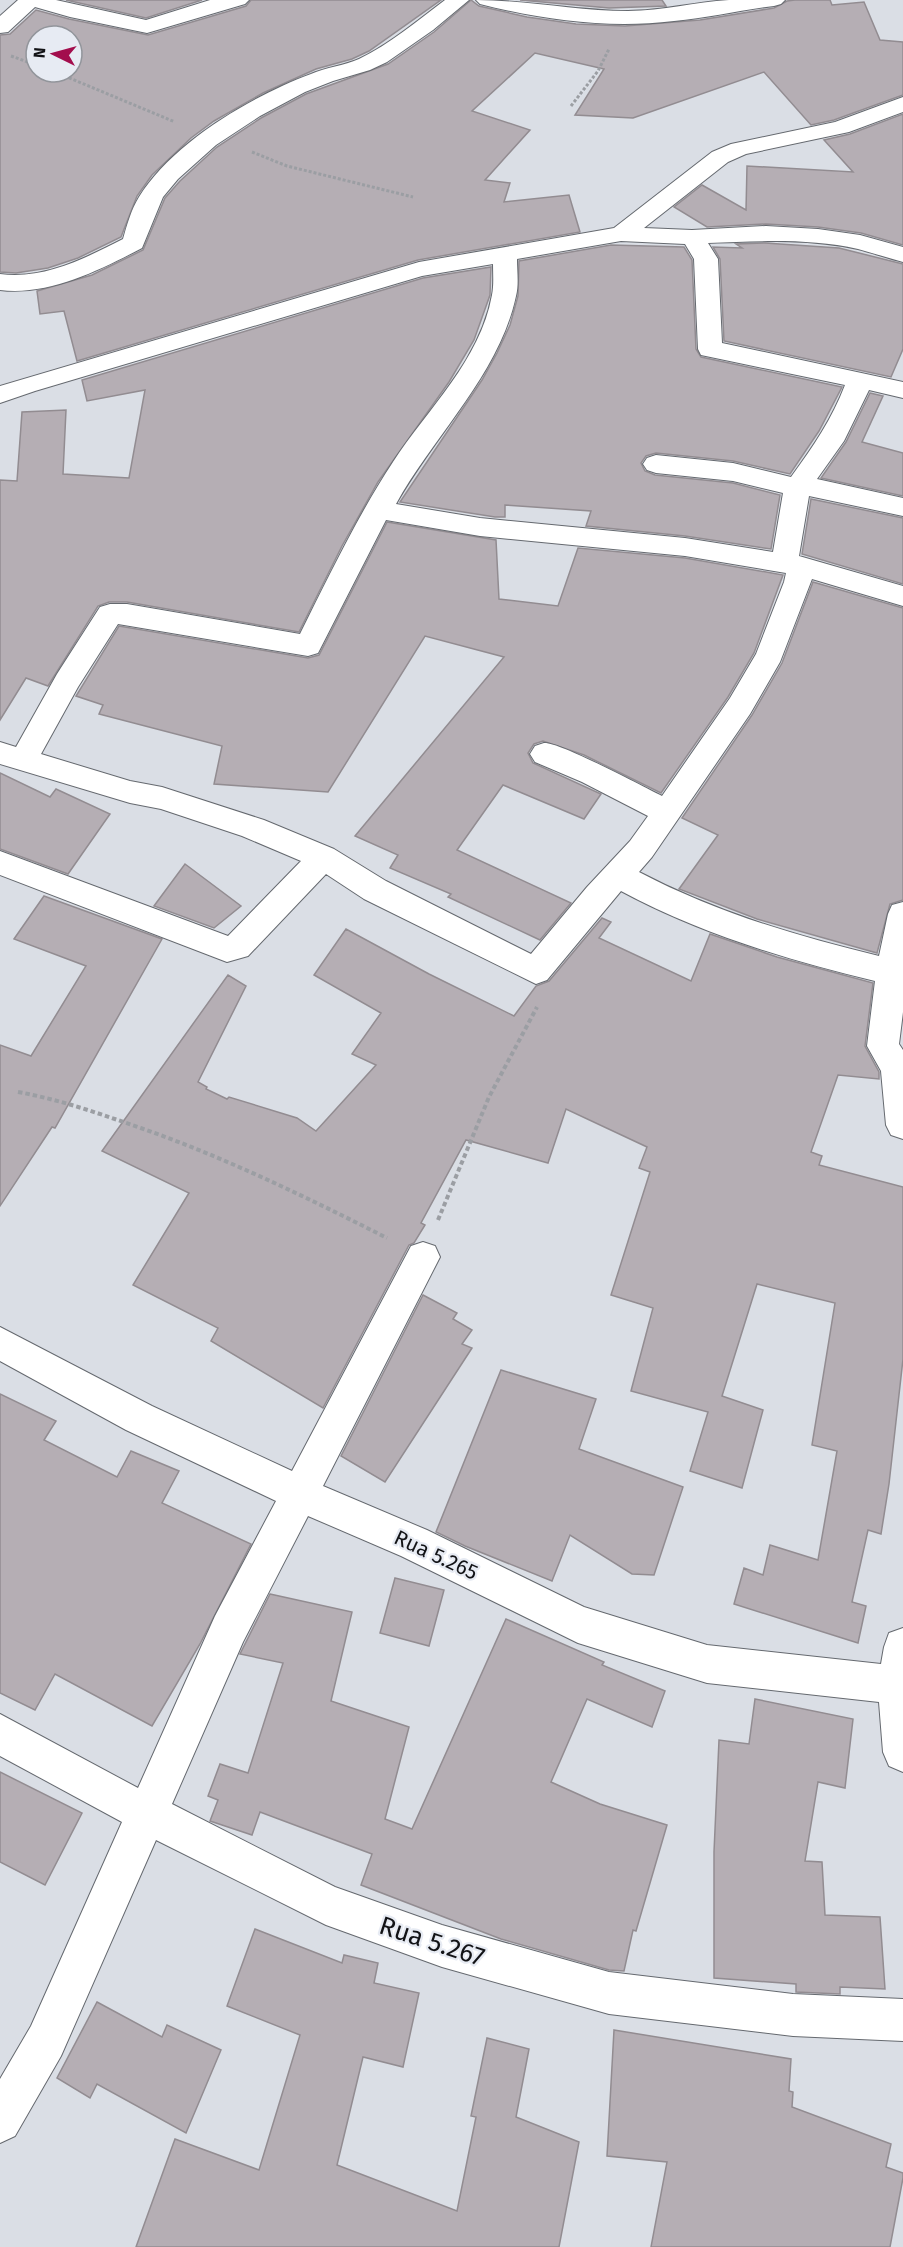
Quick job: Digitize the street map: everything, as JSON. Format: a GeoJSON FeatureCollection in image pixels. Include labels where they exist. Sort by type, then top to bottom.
{"type":"FeatureCollection","features":[{"type":"Feature","properties":{"kind":"street"},"geometry":{"type":"LineString","coordinates":[[0,27],[32,0],[70,11],[147,27],[238,0]]}},
{"type":"Feature","properties":{"kind":"street"},"geometry":{"type":"LineString","coordinates":[[0,282],[10,285],[27,285],[134,243],[153,194],[178,167],[201,147],[275,99],[321,77],[367,64],[458,0]]}},
{"type":"Feature","properties":{"kind":"street"},"geometry":{"type":"LineString","coordinates":[[487,0],[544,11],[611,17],[673,15],[750,1],[774,0]]}},
{"type":"Feature","properties":{"kind":"street"},"geometry":{"type":"LineString","coordinates":[[621,234],[720,158],[739,149],[841,127],[903,104]]}},
{"type":"Feature","properties":{"kind":"street"},"geometry":{"type":"LineString","coordinates":[[0,395],[26,385],[419,269],[621,234],[692,237],[766,233],[818,236],[860,242],[903,255]]}},
{"type":"Feature","properties":{"kind":"street"},"geometry":{"type":"LineString","coordinates":[[692,237],[706,259],[710,349],[860,379],[903,390]]}},
{"type":"Feature","properties":{"kind":"street"},"geometry":{"type":"LineString","coordinates":[[505,255],[505,294],[494,332],[462,387],[403,467],[348,563],[308,646],[110,614],[67,681],[11,757],[130,792],[162,798],[253,828],[323,856],[375,890],[536,971],[598,896],[641,849],[740,706],[770,655],[798,582],[792,565],[798,488],[831,441],[849,408],[860,379]]}},
{"type":"Feature","properties":{"kind":"street"},"geometry":{"type":"LineString","coordinates":[[656,464],[733,472],[798,488],[806,486],[903,507]]}},
{"type":"Feature","properties":{"kind":"street"},"geometry":{"type":"LineString","coordinates":[[379,510],[480,527],[685,547],[792,565],[903,596]]}},
{"type":"Feature","properties":{"kind":"street"},"geometry":{"type":"LineString","coordinates":[[545,754],[592,774],[668,812]]}},
{"type":"Feature","properties":{"kind":"street"},"geometry":{"type":"LineString","coordinates":[[0,863],[226,949],[237,948],[323,856]]}},
{"type":"Feature","properties":{"kind":"street"},"geometry":{"type":"LineString","coordinates":[[618,875],[653,895],[731,928],[807,953],[892,972]]}},
{"type":"Feature","properties":{"kind":"street"},"geometry":{"type":"LineString","coordinates":[[903,914],[892,972],[883,1046],[900,1069],[903,1125]]}},
{"type":"Feature","properties":{"kind":"street"},"geometry":{"type":"LineString","coordinates":[[0,2121],[46,2041],[229,1629],[423,1257]]}},
{"type":"Feature","properties":{"kind":"street","name":"Rua 5.265"},"geometry":{"type":"LineString","coordinates":[[0,1343],[139,1418],[300,1494],[414,1543],[578,1624],[707,1664],[897,1685]]}},
{"type":"Feature","properties":{"kind":"street"},"geometry":{"type":"LineString","coordinates":[[903,1647],[897,1685],[903,1752]]}},
{"type":"Feature","properties":{"kind":"street","name":"Rua 5.267"},"geometry":{"type":"LineString","coordinates":[[0,1734],[147,1813],[326,1904],[442,1946],[609,1993],[693,2005],[793,2015],[903,2020]]}},
{"type":"Feature","properties":{"kind":"path"},"geometry":{"type":"LineString","coordinates":[[571,106],[605,58],[615,23],[611,17]]}},
{"type":"Feature","properties":{"kind":"path"},"geometry":{"type":"LineString","coordinates":[[9,55],[24,61]]}},
{"type":"Feature","properties":{"kind":"path"},"geometry":{"type":"LineString","coordinates":[[18,1092],[48,1096],[155,1132],[228,1160],[280,1183],[423,1257],[489,1097],[551,981],[536,971]]}},
{"type":"Feature","properties":{"kind":"building"},"geometry":{"type":"Polygon","coordinates":[[[66,0],[202,0],[146,18],[66,0]]]}},
{"type":"Feature","properties":{"kind":"building"},"geometry":{"type":"Polygon","coordinates":[[[251,0],[441,0],[369,51],[352,59],[316,69],[263,93],[214,121],[191,138],[152,175],[137,196],[121,237],[78,258],[48,268],[16,273],[0,272],[0,35],[10,34],[36,10],[148,35],[246,6],[251,0]]]}},
{"type":"Feature","properties":{"kind":"building"},"geometry":{"type":"Polygon","coordinates":[[[471,0],[479,6],[527,17],[576,24],[625,26],[700,20],[774,8],[787,1],[795,0],[830,0],[832,5],[864,2],[880,40],[903,42],[903,95],[834,120],[811,125],[764,72],[633,118],[575,115],[604,69],[535,53],[472,111],[530,130],[485,180],[510,183],[504,202],[569,195],[580,232],[418,260],[77,361],[64,311],[40,314],[37,291],[92,275],[143,250],[165,198],[217,147],[261,118],[306,94],[388,64],[434,32],[471,0]]]}},
{"type":"Feature","properties":{"kind":"building"},"geometry":{"type":"Polygon","coordinates":[[[520,0],[662,0],[666,6],[609,8],[520,0]]]}},
{"type":"Feature","properties":{"kind":"building"},"geometry":{"type":"Polygon","coordinates":[[[903,114],[903,245],[861,233],[818,227],[766,224],[707,227],[674,207],[702,185],[746,210],[747,166],[853,172],[824,140],[850,134],[903,114]]]}},
{"type":"Feature","properties":{"kind":"building"},"geometry":{"type":"Polygon","coordinates":[[[765,243],[839,248],[903,264],[903,349],[891,377],[724,341],[720,259],[713,247],[742,248],[736,244],[765,243]]]}},
{"type":"Feature","properties":{"kind":"building"},"geometry":{"type":"Polygon","coordinates":[[[611,245],[684,247],[692,260],[696,349],[701,357],[842,387],[819,431],[790,474],[733,461],[656,453],[646,456],[641,463],[645,471],[655,475],[733,483],[780,495],[771,549],[685,536],[586,526],[591,511],[505,505],[505,517],[495,517],[400,502],[482,380],[497,353],[510,325],[518,296],[519,261],[611,245]]]}},
{"type":"Feature","properties":{"kind":"building"},"geometry":{"type":"Polygon","coordinates":[[[491,267],[490,295],[474,340],[449,382],[378,482],[342,546],[299,632],[127,602],[109,602],[98,606],[48,686],[26,678],[0,720],[0,480],[17,481],[22,412],[66,410],[63,474],[129,478],[145,390],[87,401],[82,380],[423,278],[491,267]]]}},
{"type":"Feature","properties":{"kind":"building"},"geometry":{"type":"Polygon","coordinates":[[[870,393],[883,396],[862,442],[903,453],[903,496],[821,478],[846,442],[870,393]]]}},
{"type":"Feature","properties":{"kind":"building"},"geometry":{"type":"Polygon","coordinates":[[[811,499],[903,518],[903,584],[802,554],[811,499]]]}},
{"type":"Feature","properties":{"kind":"building"},"geometry":{"type":"Polygon","coordinates":[[[387,522],[496,540],[499,599],[558,606],[578,548],[685,558],[783,575],[754,653],[728,697],[661,793],[584,755],[543,741],[534,744],[528,753],[533,763],[601,794],[584,819],[503,785],[457,850],[571,903],[540,940],[448,897],[451,894],[390,868],[398,855],[355,836],[504,657],[425,636],[328,792],[214,784],[222,746],[99,714],[103,705],[76,696],[119,626],[308,658],[319,655],[387,522]]]}},
{"type":"Feature","properties":{"kind":"building"},"geometry":{"type":"Polygon","coordinates":[[[813,582],[903,608],[903,900],[890,904],[877,953],[757,919],[679,889],[718,835],[682,818],[752,715],[782,663],[813,582]]]}},
{"type":"Feature","properties":{"kind":"building"},"geometry":{"type":"Polygon","coordinates":[[[0,773],[50,797],[56,789],[110,814],[68,874],[0,849],[0,773]]]}},
{"type":"Feature","properties":{"kind":"building"},"geometry":{"type":"Polygon","coordinates":[[[185,864],[241,906],[214,928],[154,906],[185,864]]]}},
{"type":"Feature","properties":{"kind":"building"},"geometry":{"type":"Polygon","coordinates":[[[44,896],[162,939],[55,1128],[52,1127],[0,1206],[0,1045],[31,1056],[86,966],[14,939],[44,896]]]}},
{"type":"Feature","properties":{"kind":"building"},"geometry":{"type":"Polygon","coordinates":[[[602,918],[611,922],[599,938],[691,981],[710,934],[777,957],[873,983],[865,1046],[879,1072],[879,1079],[838,1075],[811,1152],[822,1156],[819,1165],[903,1187],[903,1359],[881,1534],[868,1530],[852,1602],[866,1606],[858,1643],[734,1604],[744,1568],[763,1575],[770,1545],[818,1560],[837,1451],[812,1445],[835,1303],[757,1284],[722,1396],[763,1410],[742,1488],[690,1471],[708,1412],[631,1391],[653,1308],[611,1295],[650,1172],[639,1168],[647,1147],[566,1109],[548,1163],[466,1140],[421,1223],[425,1225],[414,1243],[409,1245],[323,1408],[211,1341],[218,1328],[133,1285],[189,1193],[102,1151],[228,975],[246,986],[198,1082],[207,1087],[206,1089],[227,1099],[229,1097],[297,1118],[316,1131],[376,1065],[352,1054],[381,1013],[314,975],[346,929],[514,1016],[536,986],[549,981],[602,918]]]}},
{"type":"Feature","properties":{"kind":"building"},"geometry":{"type":"Polygon","coordinates":[[[423,1295],[457,1313],[453,1319],[472,1330],[462,1344],[472,1348],[385,1482],[341,1456],[423,1295]]]}},
{"type":"Feature","properties":{"kind":"building"},"geometry":{"type":"Polygon","coordinates":[[[501,1370],[596,1399],[579,1449],[683,1487],[654,1575],[632,1574],[570,1535],[552,1581],[436,1532],[501,1370]]]}},
{"type":"Feature","properties":{"kind":"building"},"geometry":{"type":"Polygon","coordinates":[[[0,1394],[56,1421],[44,1440],[117,1477],[131,1451],[179,1471],[162,1503],[251,1544],[200,1644],[152,1726],[55,1674],[35,1710],[0,1693],[0,1394]]]}},
{"type":"Feature","properties":{"kind":"building"},"geometry":{"type":"Polygon","coordinates":[[[395,1578],[444,1590],[429,1646],[380,1633],[395,1578]]]}},
{"type":"Feature","properties":{"kind":"building"},"geometry":{"type":"Polygon","coordinates":[[[270,1594],[352,1612],[331,1701],[409,1727],[385,1819],[412,1829],[506,1619],[604,1662],[602,1665],[665,1691],[652,1727],[587,1699],[551,1782],[600,1804],[667,1825],[636,1931],[633,1930],[624,1971],[609,1970],[501,1939],[361,1885],[372,1854],[260,1812],[252,1835],[210,1821],[218,1800],[208,1796],[220,1764],[248,1773],[283,1663],[240,1654],[270,1594]]]}},
{"type":"Feature","properties":{"kind":"building"},"geometry":{"type":"Polygon","coordinates":[[[755,1699],[853,1719],[845,1788],[818,1782],[805,1861],[822,1862],[825,1915],[880,1917],[885,1989],[840,1987],[840,1994],[796,1992],[796,1984],[714,1978],[714,1852],[719,1740],[749,1744],[755,1699]]]}},
{"type":"Feature","properties":{"kind":"building"},"geometry":{"type":"Polygon","coordinates":[[[0,1772],[82,1813],[45,1885],[0,1862],[0,1772]]]}},
{"type":"Feature","properties":{"kind":"building"},"geometry":{"type":"Polygon","coordinates":[[[255,1929],[342,1963],[344,1955],[378,1963],[374,1983],[419,1993],[403,2067],[363,2057],[337,2165],[457,2211],[476,2117],[471,2116],[487,2038],[529,2049],[516,2117],[579,2142],[559,2247],[136,2247],[175,2139],[259,2170],[300,2035],[227,2006],[255,1929]]]}},
{"type":"Feature","properties":{"kind":"building"},"geometry":{"type":"Polygon","coordinates":[[[97,2002],[162,2037],[167,2025],[221,2050],[186,2133],[97,2084],[90,2098],[57,2078],[97,2002]]]}},
{"type":"Feature","properties":{"kind":"building"},"geometry":{"type":"Polygon","coordinates":[[[614,2030],[791,2059],[789,2091],[793,2092],[792,2107],[891,2144],[886,2167],[903,2173],[903,2178],[890,2247],[651,2247],[667,2162],[607,2156],[614,2030]]]}}]}
